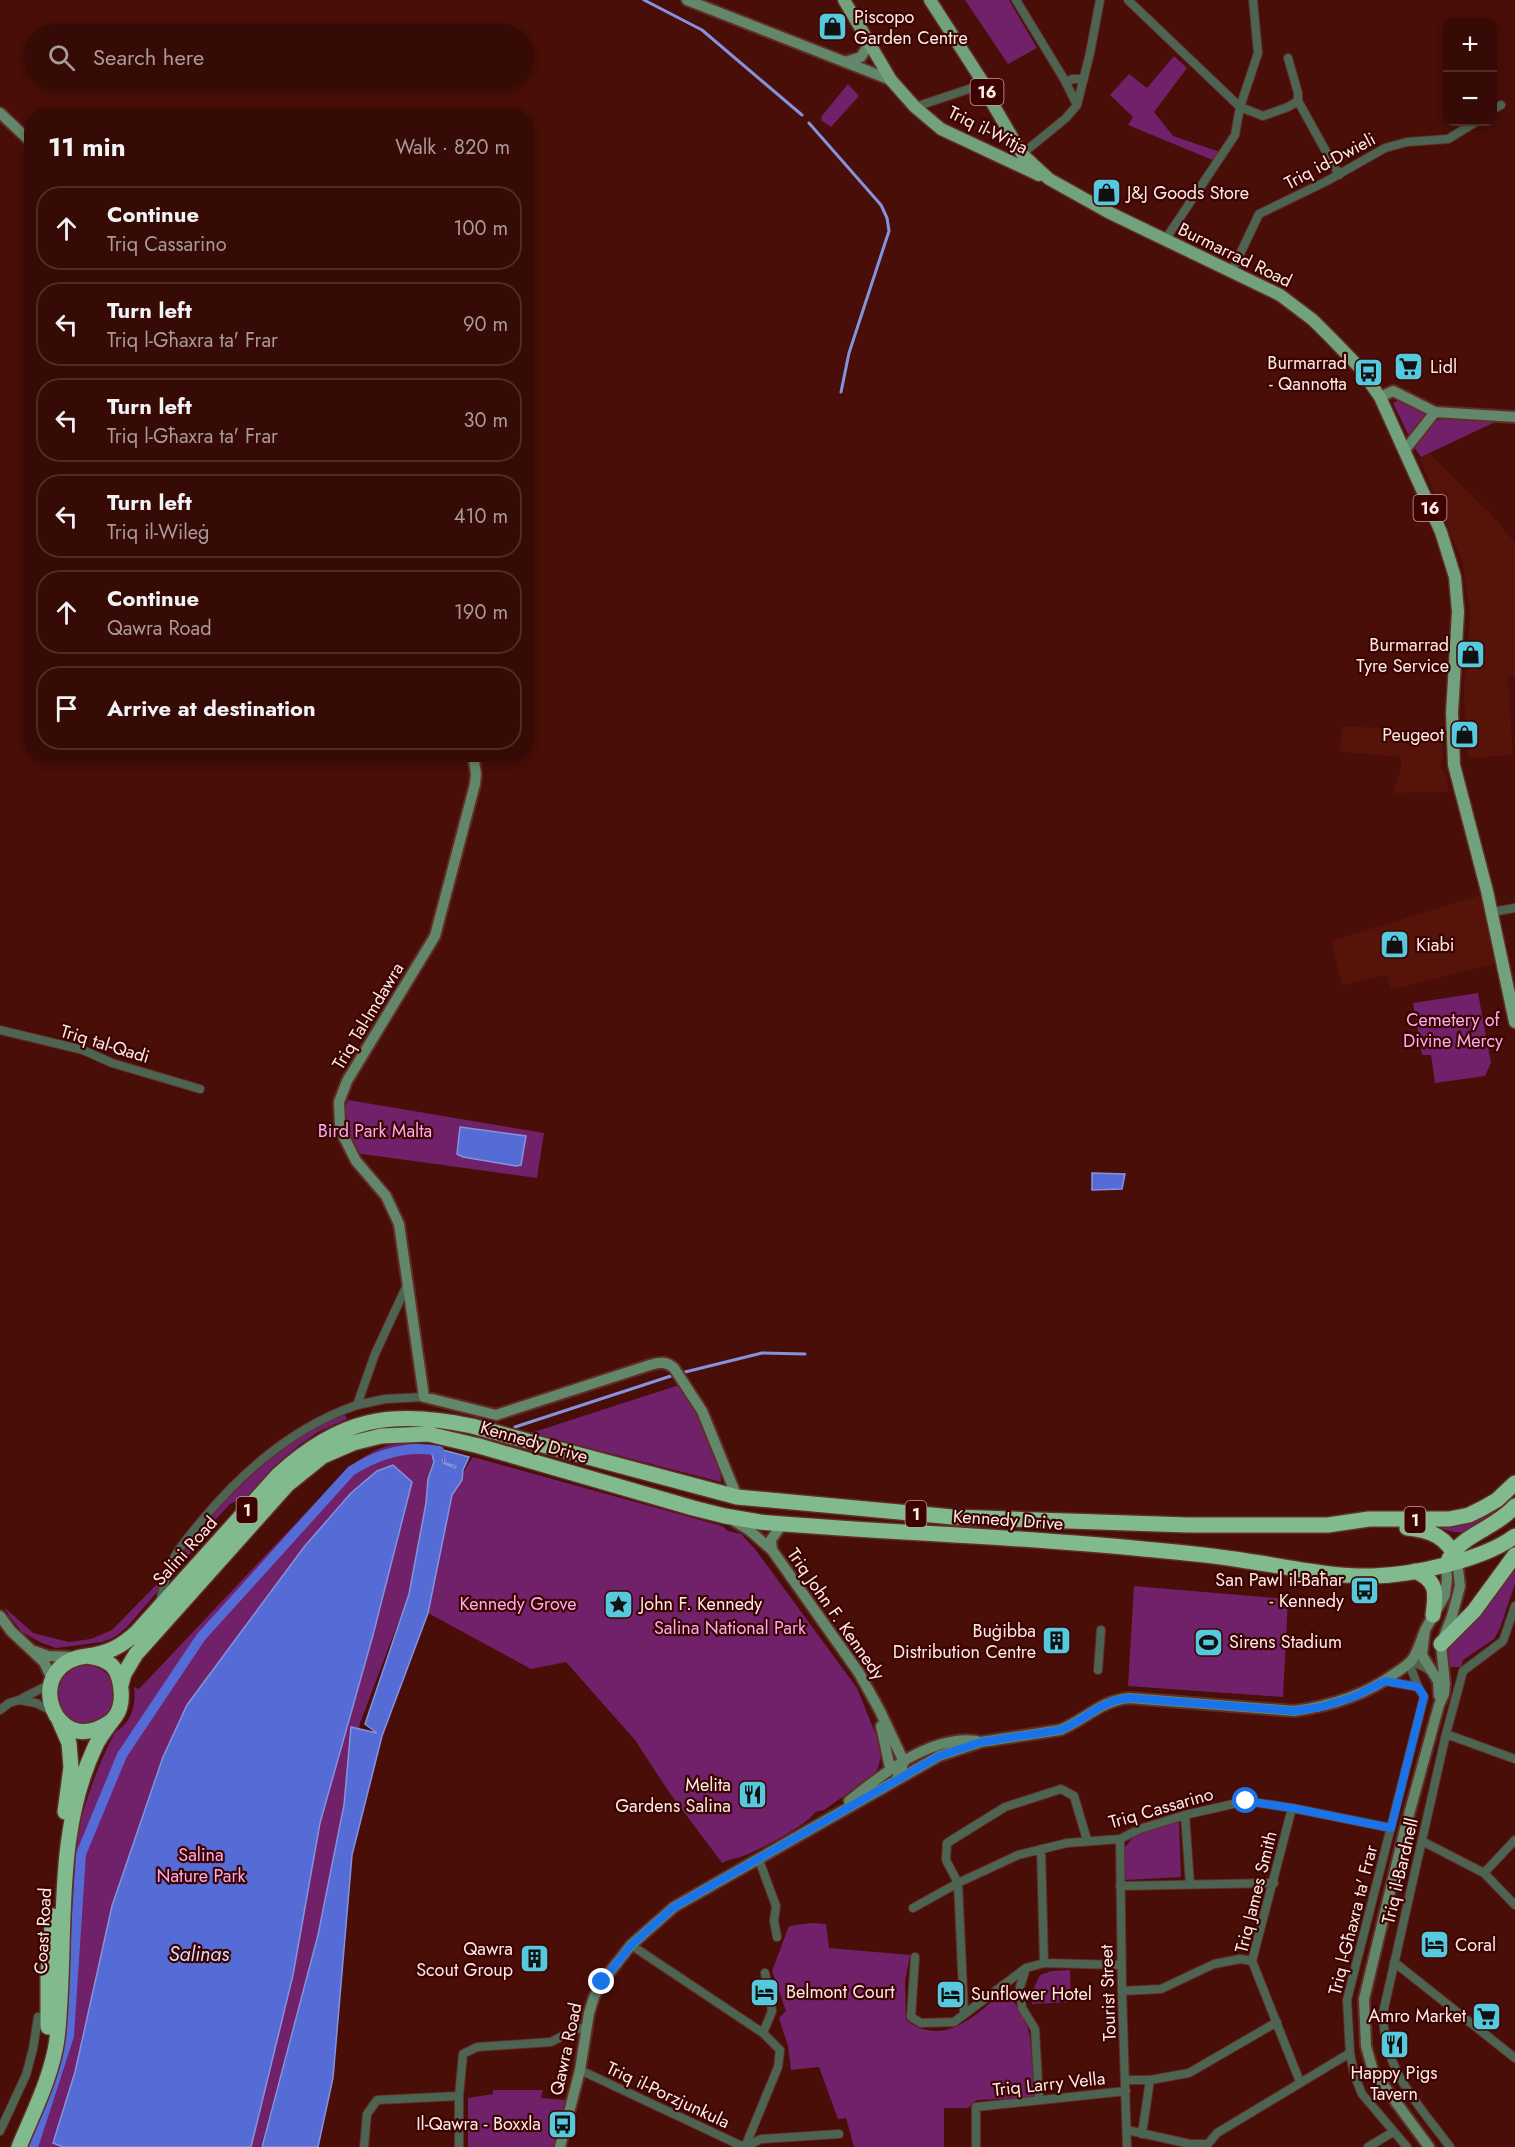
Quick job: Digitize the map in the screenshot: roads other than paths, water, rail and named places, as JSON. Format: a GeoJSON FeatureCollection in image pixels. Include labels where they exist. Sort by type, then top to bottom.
{"type":"FeatureCollection","features":[{"type":"Feature","properties":{"kind":"highway","name":"Salini Road"},"geometry":{"type":"LineString","coordinates":[[82,1656],[104,1654],[116,1649],[137,1632],[295,1459],[333,1434],[368,1422],[396,1418],[436,1419]]}},
{"type":"Feature","properties":{"kind":"highway","name":"Kennedy Drive"},"geometry":{"type":"LineString","coordinates":[[436,1419],[483,1429],[737,1497],[953,1517],[1188,1525],[1328,1525],[1369,1519],[1449,1519],[1469,1515],[1483,1508],[1497,1500],[1515,1483]]}},
{"type":"Feature","properties":{"kind":"highway","name":"Kennedy Drive"},"geometry":{"type":"LineString","coordinates":[[428,1434],[479,1446],[725,1516],[782,1524],[1142,1548],[1247,1560],[1323,1574],[1371,1576],[1415,1571],[1499,1546],[1515,1536]]}},
{"type":"Feature","properties":{"kind":"highway","name":"Salini Road"},"geometry":{"type":"LineString","coordinates":[[121,1685],[124,1674],[136,1654],[287,1485],[305,1469],[323,1456],[353,1443],[381,1436],[428,1434]]}},
{"type":"Feature","properties":{"kind":"highway"},"geometry":{"type":"LineString","coordinates":[[1452,1559],[1459,1545],[1508,1515],[1515,1506]]}},
{"type":"Feature","properties":{"kind":"highway"},"geometry":{"type":"LineString","coordinates":[[1305,1525],[1400,1527],[1426,1530],[1442,1539],[1452,1559]]}},
{"type":"Feature","properties":{"kind":"highway"},"geometry":{"type":"LineString","coordinates":[[1441,1644],[1474,1611],[1515,1555]]}},
{"type":"Feature","properties":{"kind":"highway"},"geometry":{"type":"LineString","coordinates":[[1415,1571],[1425,1575],[1434,1588],[1436,1595],[1433,1615]]}},
{"type":"Feature","properties":{"kind":"highway"},"geometry":{"type":"LineString","coordinates":[[82,1656],[99,1658],[110,1663],[118,1672],[121,1685]]}},
{"type":"Feature","properties":{"kind":"highway","name":"1"},"geometry":{"type":"LineString","coordinates":[[51,1681],[59,1668],[68,1661],[82,1656]]}},
{"type":"Feature","properties":{"kind":"highway"},"geometry":{"type":"LineString","coordinates":[[51,1681],[49,1695],[56,1715],[64,1724],[81,1731],[96,1729],[112,1721]]}},
{"type":"Feature","properties":{"kind":"highway","name":"1"},"geometry":{"type":"LineString","coordinates":[[112,1721],[118,1712],[122,1698],[121,1685]]}},
{"type":"Feature","properties":{"kind":"highway","name":"Coast Road"},"geometry":{"type":"LineString","coordinates":[[12,2147],[36,2087],[48,2041],[48,1972],[56,1878],[71,1767],[69,1743],[56,1715]]}},
{"type":"Feature","properties":{"kind":"highway","name":"Coast Road"},"geometry":{"type":"LineString","coordinates":[[20,2147],[47,2078],[56,2042],[63,1907],[76,1800],[96,1745],[112,1721]]}},
{"type":"Feature","properties":{"kind":"main road","name":"16"},"geometry":{"type":"LineString","coordinates":[[844,0],[891,80],[915,107]]}},
{"type":"Feature","properties":{"kind":"main road","name":"Burmarrad Road"},"geometry":{"type":"LineString","coordinates":[[930,0],[984,84],[991,101],[1022,154],[1049,179],[1108,212],[1280,295],[1313,320],[1359,367],[1380,397],[1441,532],[1455,577],[1458,612],[1452,713],[1454,765],[1492,912],[1515,1022]]}},
{"type":"Feature","properties":{"kind":"main road","name":"Triq il-Witja"},"geometry":{"type":"LineString","coordinates":[[915,107],[941,129],[1049,179]]}},
{"type":"Feature","properties":{"kind":"street"},"geometry":{"type":"LineString","coordinates":[[687,0],[891,80]]}},
{"type":"Feature","properties":{"kind":"street"},"geometry":{"type":"LineString","coordinates":[[1016,0],[1077,105]]}},
{"type":"Feature","properties":{"kind":"street"},"geometry":{"type":"LineString","coordinates":[[1022,154],[1066,118],[1077,105],[1100,0]]}},
{"type":"Feature","properties":{"kind":"street"},"geometry":{"type":"LineString","coordinates":[[1128,0],[1240,107],[1263,116],[1298,101]]}},
{"type":"Feature","properties":{"kind":"street"},"geometry":{"type":"LineString","coordinates":[[1165,240],[1235,135],[1240,107],[1258,53],[1253,0]]}},
{"type":"Feature","properties":{"kind":"street"},"geometry":{"type":"LineString","coordinates":[[845,62],[861,57],[869,44]]}},
{"type":"Feature","properties":{"kind":"street"},"geometry":{"type":"LineString","coordinates":[[1288,58],[1298,93],[1298,101],[1339,175]]}},
{"type":"Feature","properties":{"kind":"street"},"geometry":{"type":"LineString","coordinates":[[1066,83],[1072,79],[1084,79]]}},
{"type":"Feature","properties":{"kind":"street"},"geometry":{"type":"LineString","coordinates":[[915,107],[984,84]]}},
{"type":"Feature","properties":{"kind":"street"},"geometry":{"type":"LineString","coordinates":[[1497,107],[1501,105]]}},
{"type":"Feature","properties":{"kind":"street"},"geometry":{"type":"LineString","coordinates":[[0,113],[24,136]]}},
{"type":"Feature","properties":{"kind":"street","name":"Triq id-Dwieli"},"geometry":{"type":"LineString","coordinates":[[1232,271],[1259,214],[1339,175],[1385,148],[1407,142],[1448,139],[1469,126]]}},
{"type":"Feature","properties":{"kind":"street"},"geometry":{"type":"LineString","coordinates":[[1380,397],[1393,391],[1435,412],[1515,417]]}},
{"type":"Feature","properties":{"kind":"street"},"geometry":{"type":"LineString","coordinates":[[1405,450],[1435,412]]}},
{"type":"Feature","properties":{"kind":"street","name":"Triq Tal-Imdawra"},"geometry":{"type":"LineString","coordinates":[[424,1396],[399,1224],[386,1196],[356,1161],[348,1147],[340,1124],[339,1102],[347,1081],[435,936],[475,784],[474,762]]}},
{"type":"Feature","properties":{"kind":"street"},"geometry":{"type":"LineString","coordinates":[[1492,912],[1515,908]]}},
{"type":"Feature","properties":{"kind":"street","name":"Triq tal-Qadi"},"geometry":{"type":"LineString","coordinates":[[0,1030],[82,1050],[112,1063],[200,1089]]}},
{"type":"Feature","properties":{"kind":"street"},"geometry":{"type":"LineString","coordinates":[[357,1405],[375,1354],[407,1286]]}},
{"type":"Feature","properties":{"kind":"street"},"geometry":{"type":"LineString","coordinates":[[157,1611],[174,1558],[181,1546],[224,1494],[273,1451],[305,1428],[329,1415],[357,1405],[385,1399],[424,1396],[496,1414],[660,1362],[669,1364],[702,1411],[737,1497]]}},
{"type":"Feature","properties":{"kind":"street","name":"Triq John F. Kennedy"},"geometry":{"type":"LineString","coordinates":[[725,1516],[749,1530],[772,1550],[859,1673],[873,1697],[897,1770]]}},
{"type":"Feature","properties":{"kind":"street","name":"Triq John F. Kennedy"},"geometry":{"type":"LineString","coordinates":[[772,1550],[771,1540],[782,1524]]}},
{"type":"Feature","properties":{"kind":"street"},"geometry":{"type":"LineString","coordinates":[[1414,1659],[1425,1630],[1444,1596],[1452,1559]]}},
{"type":"Feature","properties":{"kind":"street"},"geometry":{"type":"LineString","coordinates":[[1429,2147],[1372,2071],[1366,2046],[1364,1999],[1405,1829],[1444,1694],[1441,1644],[1460,1586],[1452,1559]]}},
{"type":"Feature","properties":{"kind":"street","name":"Triq il-Bardnell"},"geometry":{"type":"LineString","coordinates":[[1450,2147],[1399,2078],[1383,2034],[1383,2013],[1446,1734],[1463,1671],[1503,1641],[1515,1606]]}},
{"type":"Feature","properties":{"kind":"street"},"geometry":{"type":"LineString","coordinates":[[0,1616],[11,1631],[44,1662],[51,1681],[0,1710]]}},
{"type":"Feature","properties":{"kind":"street"},"geometry":{"type":"LineString","coordinates":[[1098,1670],[1101,1630]]}},
{"type":"Feature","properties":{"kind":"street"},"geometry":{"type":"LineString","coordinates":[[897,1770],[981,1742],[1060,1730],[1115,1700],[1129,1698],[1294,1711],[1321,1707],[1353,1697],[1385,1681],[1414,1659],[1441,1644]]}},
{"type":"Feature","properties":{"kind":"street"},"geometry":{"type":"LineString","coordinates":[[28,1648],[48,1656],[82,1656]]}},
{"type":"Feature","properties":{"kind":"street"},"geometry":{"type":"LineString","coordinates":[[1414,1659],[1433,1671],[1438,1681],[1439,1705]]}},
{"type":"Feature","properties":{"kind":"street","name":"Triq l-Għaxra ta' Frar"},"geometry":{"type":"LineString","coordinates":[[1407,2147],[1362,2094],[1353,2074],[1347,2000],[1424,1696],[1418,1687],[1414,1659]]}},
{"type":"Feature","properties":{"kind":"street"},"geometry":{"type":"LineString","coordinates":[[1385,1681],[1418,1687]]}},
{"type":"Feature","properties":{"kind":"street"},"geometry":{"type":"LineString","coordinates":[[19,1700],[36,1703],[56,1715]]}},
{"type":"Feature","properties":{"kind":"street"},"geometry":{"type":"LineString","coordinates":[[1446,1734],[1515,1759]]}},
{"type":"Feature","properties":{"kind":"street"},"geometry":{"type":"LineString","coordinates":[[897,1770],[941,1743],[965,1739],[981,1742]]}},
{"type":"Feature","properties":{"kind":"street","name":"Qawra Road"},"geometry":{"type":"LineString","coordinates":[[560,2147],[580,2070],[589,2013],[602,1982],[631,1945],[674,1907],[822,1822],[897,1770]]}},
{"type":"Feature","properties":{"kind":"street"},"geometry":{"type":"LineString","coordinates":[[964,2012],[958,1883],[946,1860],[947,1844],[1005,1807],[1061,1789],[1074,1796],[1087,1840]]}},
{"type":"Feature","properties":{"kind":"street","name":"Triq Cassarino"},"geometry":{"type":"LineString","coordinates":[[913,1908],[958,1883],[1018,1855],[1087,1840],[1120,1839],[1140,1829],[1185,1815],[1246,1801],[1391,1828]]}},
{"type":"Feature","properties":{"kind":"street","name":"Triq James Smith"},"geometry":{"type":"LineString","coordinates":[[1292,1808],[1252,1961],[1300,2082]]}},
{"type":"Feature","properties":{"kind":"street"},"geometry":{"type":"LineString","coordinates":[[1185,1815],[1190,1884]]}},
{"type":"Feature","properties":{"kind":"street","name":"Tourist Street"},"geometry":{"type":"LineString","coordinates":[[1120,1839],[1121,1965],[1127,2147]]}},
{"type":"Feature","properties":{"kind":"street"},"geometry":{"type":"LineString","coordinates":[[1484,1873],[1515,1840]]}},
{"type":"Feature","properties":{"kind":"street"},"geometry":{"type":"LineString","coordinates":[[1422,1841],[1484,1873],[1515,1905]]}},
{"type":"Feature","properties":{"kind":"street"},"geometry":{"type":"LineString","coordinates":[[1041,1849],[1044,1963]]}},
{"type":"Feature","properties":{"kind":"street"},"geometry":{"type":"LineString","coordinates":[[759,1860],[776,1906],[774,1921],[777,1937]]}},
{"type":"Feature","properties":{"kind":"street"},"geometry":{"type":"LineString","coordinates":[[1120,1886],[1274,1883]]}},
{"type":"Feature","properties":{"kind":"street"},"geometry":{"type":"LineString","coordinates":[[631,1945],[763,2033],[780,2050],[778,2067],[745,2147]]}},
{"type":"Feature","properties":{"kind":"street"},"geometry":{"type":"LineString","coordinates":[[915,1957],[911,2017],[921,2023],[954,2022],[964,2012],[1026,1968],[1044,1963],[1121,1965]]}},
{"type":"Feature","properties":{"kind":"street"},"geometry":{"type":"LineString","coordinates":[[1122,1991],[1161,1989],[1214,1964],[1240,1959],[1252,1961]]}},
{"type":"Feature","properties":{"kind":"street"},"geometry":{"type":"LineString","coordinates":[[1394,1962],[1515,2058]]}},
{"type":"Feature","properties":{"kind":"street"},"geometry":{"type":"LineString","coordinates":[[1026,1968],[1020,1987],[1022,2008],[1035,2029],[1039,2100]]}},
{"type":"Feature","properties":{"kind":"street"},"geometry":{"type":"LineString","coordinates":[[763,2033],[772,2012],[765,1972]]}},
{"type":"Feature","properties":{"kind":"street"},"geometry":{"type":"LineString","coordinates":[[0,2131],[26,2075],[38,2017]]}},
{"type":"Feature","properties":{"kind":"street"},"geometry":{"type":"LineString","coordinates":[[1126,2080],[1150,2080],[1189,2073],[1277,2022]]}},
{"type":"Feature","properties":{"kind":"street"},"geometry":{"type":"LineString","coordinates":[[459,2147],[459,2096],[463,2054],[477,2047],[551,2042],[574,2030],[587,2027]]}},
{"type":"Feature","properties":{"kind":"street"},"geometry":{"type":"LineString","coordinates":[[1127,2130],[1190,2144],[1209,2145],[1217,2133],[1350,2053]]}},
{"type":"Feature","properties":{"kind":"street","name":"Triq il-Porzjunkula"},"geometry":{"type":"LineString","coordinates":[[580,2070],[745,2147],[761,2139],[839,2134]]}},
{"type":"Feature","properties":{"kind":"street"},"geometry":{"type":"LineString","coordinates":[[1142,2134],[1150,2080]]}},
{"type":"Feature","properties":{"kind":"street","name":"Triq Larry Vella"},"geometry":{"type":"LineString","coordinates":[[976,2147],[976,2107],[1126,2091]]}},
{"type":"Feature","properties":{"kind":"street"},"geometry":{"type":"LineString","coordinates":[[364,2147],[367,2115],[377,2100],[459,2096]]}},
{"type":"Feature","properties":{"kind":"street"},"geometry":{"type":"LineString","coordinates":[[1368,2147],[1393,2132]]}},
{"type":"Feature","properties":{"kind":"water"},"geometry":{"type":"Polygon","coordinates":[[[460,1127],[526,1136],[521,1165],[463,1157],[457,1154],[460,1127]]]}},
{"type":"Feature","properties":{"kind":"water"},"geometry":{"type":"Polygon","coordinates":[[[1092,1173],[1125,1174],[1122,1189],[1092,1190],[1092,1173]]]}},
{"type":"Feature","properties":{"kind":"water"},"geometry":{"type":"Polygon","coordinates":[[[430,1447],[441,1450],[443,1463],[455,1468],[456,1466],[445,1463],[443,1450],[469,1457],[463,1470],[462,1480],[452,1495],[428,1613],[382,1736],[352,1855],[333,2078],[318,2147],[262,2147],[318,1935],[344,1805],[351,1727],[377,1733],[365,1724],[409,1594],[426,1503],[428,1479],[434,1462],[430,1447]]]}},
{"type":"Feature","properties":{"kind":"water","name":"Salinas"},"geometry":{"type":"Polygon","coordinates":[[[393,1465],[412,1482],[373,1635],[320,1823],[293,1975],[251,2147],[63,2147],[53,2143],[75,2072],[112,1906],[163,1757],[187,1705],[304,1547],[351,1493],[377,1471],[393,1465]]]}},
{"type":"Feature","properties":{"kind":"waterway"},"geometry":{"type":"LineString","coordinates":[[644,0],[702,30],[802,115]]}},
{"type":"Feature","properties":{"kind":"waterway"},"geometry":{"type":"LineString","coordinates":[[809,123],[881,205],[887,218],[889,231],[849,353],[841,392]]}},
{"type":"Feature","properties":{"kind":"waterway"},"geometry":{"type":"LineString","coordinates":[[515,1427],[677,1374],[762,1353],[805,1354]]}},
{"type":"Feature","properties":{"kind":"waterway"},"geometry":{"type":"LineString","coordinates":[[33,2147],[69,2036],[81,1854],[122,1755],[201,1637],[351,1471],[394,1452],[427,1449],[439,1451],[439,1455]]}},
{"type":"Feature","properties":{"kind":"place","name":"Piscopo Garden Centre"},"geometry":{"type":"Point","coordinates":[833,27]}},
{"type":"Feature","properties":{"kind":"place","name":"J&J Goods Store"},"geometry":{"type":"Point","coordinates":[1106,193]}},
{"type":"Feature","properties":{"kind":"place","name":"Lidl"},"geometry":{"type":"Point","coordinates":[1409,367]}},
{"type":"Feature","properties":{"kind":"place","name":"Burmarrad - Qannotta"},"geometry":{"type":"Point","coordinates":[1368,373]}},
{"type":"Feature","properties":{"kind":"place","name":"Burmarrad Tyre Service"},"geometry":{"type":"Point","coordinates":[1470,655]}},
{"type":"Feature","properties":{"kind":"place","name":"Peugeot"},"geometry":{"type":"Point","coordinates":[1465,735]}},
{"type":"Feature","properties":{"kind":"place","name":"Kiabi"},"geometry":{"type":"Point","coordinates":[1395,945]}},
{"type":"Feature","properties":{"kind":"place","name":"San Pawl il-Baħar - Kennedy"},"geometry":{"type":"Point","coordinates":[1365,1590]}},
{"type":"Feature","properties":{"kind":"place","name":"John F. Kennedy"},"geometry":{"type":"Point","coordinates":[619,1604]}},
{"type":"Feature","properties":{"kind":"place","name":"Buġibba Distribution Centre"},"geometry":{"type":"Point","coordinates":[1057,1641]}},
{"type":"Feature","properties":{"kind":"place","name":"Sirens Stadium"},"geometry":{"type":"Point","coordinates":[1208,1642]}},
{"type":"Feature","properties":{"kind":"place","name":"Melita Gardens Salina"},"geometry":{"type":"Point","coordinates":[752,1795]}},
{"type":"Feature","properties":{"kind":"place","name":"Coral"},"geometry":{"type":"Point","coordinates":[1434,1945]}},
{"type":"Feature","properties":{"kind":"place","name":"Qawra Scout Group"},"geometry":{"type":"Point","coordinates":[534,1959]}},
{"type":"Feature","properties":{"kind":"place","name":"Belmont Court"},"geometry":{"type":"Point","coordinates":[765,1992]}},
{"type":"Feature","properties":{"kind":"place","name":"Sunflower Hotel"},"geometry":{"type":"Point","coordinates":[950,1994]}},
{"type":"Feature","properties":{"kind":"place","name":"Amro Market"},"geometry":{"type":"Point","coordinates":[1487,2016]}},
{"type":"Feature","properties":{"kind":"place","name":"Happy Pigs Tavern"},"geometry":{"type":"Point","coordinates":[1394,2044]}},
{"type":"Feature","properties":{"kind":"place","name":"Il-Qawra - Boxxla"},"geometry":{"type":"Point","coordinates":[562,2124]}},
{"type":"Feature","properties":{"kind":"park label","name":"Cemetery of Divine Mercy"},"geometry":{"type":"Point","coordinates":[1453,1030]}},
{"type":"Feature","properties":{"kind":"park label","name":"Bird Park Malta"},"geometry":{"type":"Point","coordinates":[375,1131]}},
{"type":"Feature","properties":{"kind":"park label","name":"Kennedy Grove"},"geometry":{"type":"Point","coordinates":[518,1604]}},
{"type":"Feature","properties":{"kind":"park label","name":"Salina National Park"},"geometry":{"type":"Point","coordinates":[730,1628]}},
{"type":"Feature","properties":{"kind":"park label","name":"Salina Nature Park"},"geometry":{"type":"Point","coordinates":[201,1865]}}]}
